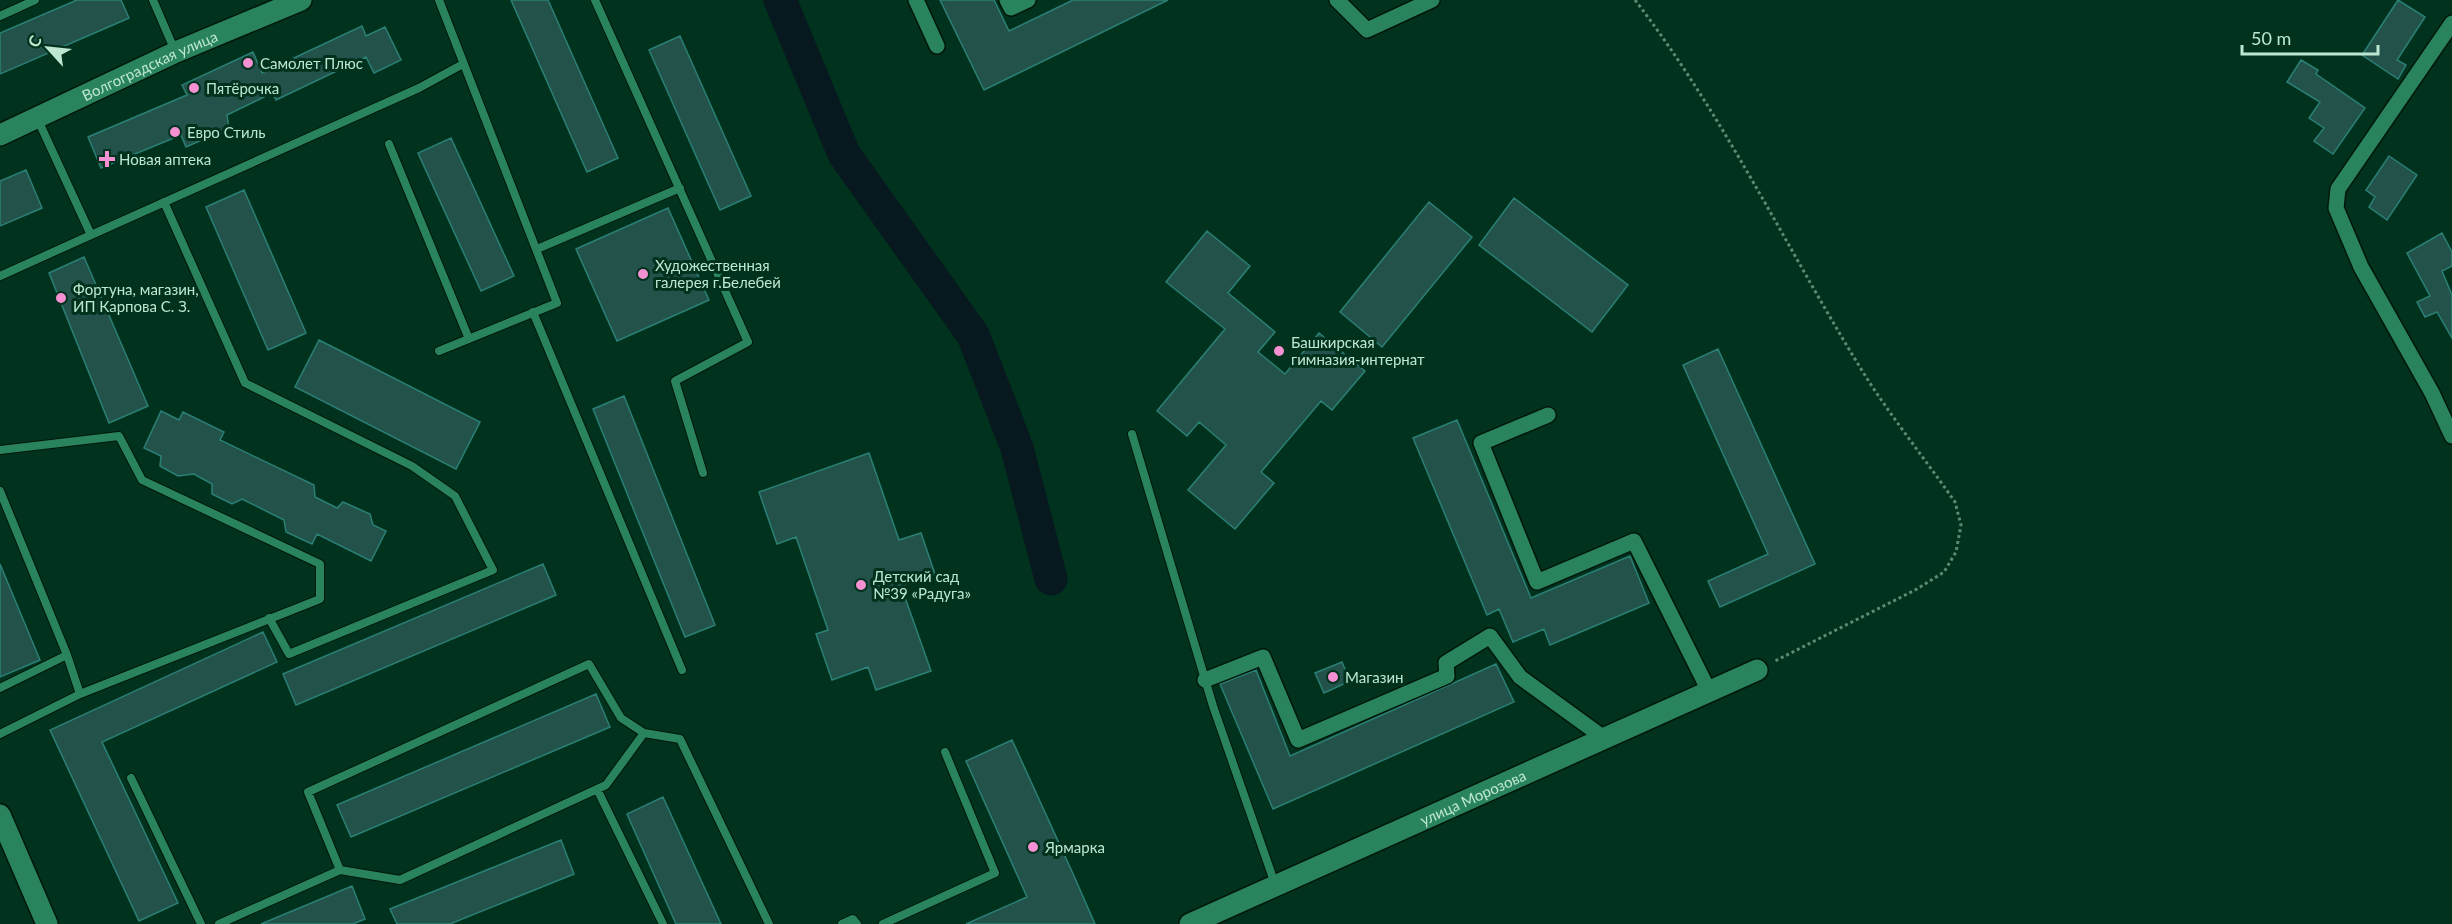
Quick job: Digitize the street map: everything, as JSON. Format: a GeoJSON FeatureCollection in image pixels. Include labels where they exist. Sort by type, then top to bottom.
{"type":"FeatureCollection","features":[{"type":"Feature","properties":{"kind":"street","name":"Волгоградская улица"},"geometry":{"type":"LineString","coordinates":[[0,135],[176,52],[301,0]]}},
{"type":"Feature","properties":{"kind":"street"},"geometry":{"type":"LineString","coordinates":[[915,0],[937,46]]}},
{"type":"Feature","properties":{"kind":"street"},"geometry":{"type":"LineString","coordinates":[[1007,0],[1011,8],[1028,0]]}},
{"type":"Feature","properties":{"kind":"street"},"geometry":{"type":"LineString","coordinates":[[1337,0],[1367,30],[1432,0]]}},
{"type":"Feature","properties":{"kind":"street"},"geometry":{"type":"LineString","coordinates":[[2452,23],[2338,189],[2336,208],[2361,267],[2432,393],[2452,436]]}},
{"type":"Feature","properties":{"kind":"street"},"geometry":{"type":"LineString","coordinates":[[1548,415],[1481,443],[1537,582],[1634,541],[1709,691]]}},
{"type":"Feature","properties":{"kind":"street"},"geometry":{"type":"LineString","coordinates":[[1205,680],[1263,657],[1298,740],[1447,676],[1446,663],[1490,636],[1520,677],[1604,738]]}},
{"type":"Feature","properties":{"kind":"street","name":"улица Морозова"},"geometry":{"type":"LineString","coordinates":[[1190,924],[1757,670]]}},
{"type":"Feature","properties":{"kind":"street"},"geometry":{"type":"LineString","coordinates":[[0,815],[47,924]]}},
{"type":"Feature","properties":{"kind":"lane"},"geometry":{"type":"LineString","coordinates":[[0,16],[35,0]]}},
{"type":"Feature","properties":{"kind":"lane"},"geometry":{"type":"LineString","coordinates":[[153,0],[176,52]]}},
{"type":"Feature","properties":{"kind":"lane"},"geometry":{"type":"LineString","coordinates":[[439,0],[557,303],[439,351]]}},
{"type":"Feature","properties":{"kind":"lane"},"geometry":{"type":"LineString","coordinates":[[595,0],[748,342],[675,381],[703,473]]}},
{"type":"Feature","properties":{"kind":"lane"},"geometry":{"type":"LineString","coordinates":[[0,276],[419,88],[463,64]]}},
{"type":"Feature","properties":{"kind":"lane"},"geometry":{"type":"LineString","coordinates":[[38,119],[91,235]]}},
{"type":"Feature","properties":{"kind":"lane"},"geometry":{"type":"LineString","coordinates":[[389,144],[469,339]]}},
{"type":"Feature","properties":{"kind":"lane"},"geometry":{"type":"LineString","coordinates":[[537,249],[680,188]]}},
{"type":"Feature","properties":{"kind":"lane"},"geometry":{"type":"LineString","coordinates":[[164,202],[245,383],[412,466],[455,496],[493,570],[289,654],[269,618]]}},
{"type":"Feature","properties":{"kind":"lane"},"geometry":{"type":"LineString","coordinates":[[533,312],[682,670]]}},
{"type":"Feature","properties":{"kind":"lane"},"geometry":{"type":"LineString","coordinates":[[1132,434],[1205,680],[1275,886]]}},
{"type":"Feature","properties":{"kind":"lane"},"geometry":{"type":"LineString","coordinates":[[0,450],[119,436],[142,480],[320,564],[320,599],[80,694],[0,734]]}},
{"type":"Feature","properties":{"kind":"lane"},"geometry":{"type":"LineString","coordinates":[[0,492],[67,655],[80,694]]}},
{"type":"Feature","properties":{"kind":"lane"},"geometry":{"type":"LineString","coordinates":[[0,688],[67,655]]}},
{"type":"Feature","properties":{"kind":"lane"},"geometry":{"type":"LineString","coordinates":[[340,870],[308,792],[589,664],[621,718],[644,733],[680,739],[769,924]]}},
{"type":"Feature","properties":{"kind":"lane"},"geometry":{"type":"LineString","coordinates":[[219,924],[340,870],[400,880],[606,785],[644,733]]}},
{"type":"Feature","properties":{"kind":"lane"},"geometry":{"type":"LineString","coordinates":[[883,924],[995,873],[945,752]]}},
{"type":"Feature","properties":{"kind":"lane"},"geometry":{"type":"LineString","coordinates":[[131,778],[201,924]]}},
{"type":"Feature","properties":{"kind":"lane"},"geometry":{"type":"LineString","coordinates":[[597,789],[663,924]]}},
{"type":"Feature","properties":{"kind":"lane"},"geometry":{"type":"LineString","coordinates":[[842,924],[853,920],[857,924]]}},
{"type":"Feature","properties":{"kind":"path"},"geometry":{"type":"LineString","coordinates":[[1635,0],[1661,34],[1740,159],[1859,366],[1955,502],[1961,525],[1956,552],[1944,572],[1917,589],[1757,670]]}},
{"type":"Feature","properties":{"kind":"building"},"geometry":{"type":"Polygon","coordinates":[[[77,0],[121,0],[129,18],[0,74],[0,33],[77,0]]]}},
{"type":"Feature","properties":{"kind":"building"},"geometry":{"type":"Polygon","coordinates":[[[511,0],[548,0],[618,158],[587,172],[511,0]]]}},
{"type":"Feature","properties":{"kind":"building"},"geometry":{"type":"Polygon","coordinates":[[[940,0],[994,0],[1009,31],[1073,0],[1168,0],[984,90],[940,0]]]}},
{"type":"Feature","properties":{"kind":"building"},"geometry":{"type":"Polygon","coordinates":[[[2398,0],[2425,17],[2397,60],[2406,65],[2398,79],[2362,55],[2398,0]]]}},
{"type":"Feature","properties":{"kind":"building"},"geometry":{"type":"Polygon","coordinates":[[[362,26],[366,36],[385,27],[401,60],[374,73],[366,57],[276,100],[272,93],[227,115],[229,128],[186,147],[181,135],[101,168],[88,137],[187,95],[182,85],[253,52],[262,73],[362,26]]]}},
{"type":"Feature","properties":{"kind":"building"},"geometry":{"type":"Polygon","coordinates":[[[680,36],[751,196],[720,210],[649,50],[680,36]]]}},
{"type":"Feature","properties":{"kind":"building"},"geometry":{"type":"Polygon","coordinates":[[[2301,60],[2318,70],[2316,74],[2365,108],[2333,154],[2314,141],[2324,128],[2309,118],[2320,102],[2287,82],[2301,60]]]}},
{"type":"Feature","properties":{"kind":"building"},"geometry":{"type":"Polygon","coordinates":[[[451,138],[514,276],[481,291],[418,153],[451,138]]]}},
{"type":"Feature","properties":{"kind":"building"},"geometry":{"type":"Polygon","coordinates":[[[2389,156],[2417,175],[2387,220],[2369,207],[2375,197],[2366,190],[2389,156]]]}},
{"type":"Feature","properties":{"kind":"building"},"geometry":{"type":"Polygon","coordinates":[[[26,170],[42,208],[0,226],[0,181],[26,170]]]}},
{"type":"Feature","properties":{"kind":"building"},"geometry":{"type":"Polygon","coordinates":[[[244,190],[306,333],[268,350],[206,207],[244,190]]]}},
{"type":"Feature","properties":{"kind":"building"},"geometry":{"type":"Polygon","coordinates":[[[1514,198],[1628,285],[1592,332],[1479,245],[1514,198]]]}},
{"type":"Feature","properties":{"kind":"building"},"geometry":{"type":"Polygon","coordinates":[[[1429,202],[1472,237],[1382,347],[1340,312],[1429,202]]]}},
{"type":"Feature","properties":{"kind":"building","name":"Художественная галерея г.Белебей"},"geometry":{"type":"Polygon","coordinates":[[[668,208],[709,300],[617,341],[576,249],[668,208]]]}},
{"type":"Feature","properties":{"kind":"building"},"geometry":{"type":"Polygon","coordinates":[[[1207,231],[1250,266],[1228,293],[1275,332],[1258,352],[1285,374],[1319,333],[1365,371],[1332,410],[1321,401],[1261,472],[1274,483],[1235,529],[1188,490],[1226,445],[1199,422],[1187,436],[1157,411],[1225,329],[1166,282],[1207,231]]]}},
{"type":"Feature","properties":{"kind":"building"},"geometry":{"type":"Polygon","coordinates":[[[2442,233],[2452,252],[2452,266],[2442,271],[2452,295],[2452,338],[2437,312],[2425,317],[2417,302],[2430,296],[2407,253],[2442,233]]]}},
{"type":"Feature","properties":{"kind":"building"},"geometry":{"type":"Polygon","coordinates":[[[84,257],[148,406],[109,423],[49,273],[84,257]]]}},
{"type":"Feature","properties":{"kind":"building"},"geometry":{"type":"Polygon","coordinates":[[[319,340],[480,422],[456,469],[295,387],[319,340]]]}},
{"type":"Feature","properties":{"kind":"building"},"geometry":{"type":"Polygon","coordinates":[[[1718,349],[1815,564],[1720,607],[1708,581],[1768,554],[1683,365],[1718,349]]]}},
{"type":"Feature","properties":{"kind":"building"},"geometry":{"type":"Polygon","coordinates":[[[624,396],[715,625],[685,637],[593,409],[624,396]]]}},
{"type":"Feature","properties":{"kind":"building"},"geometry":{"type":"Polygon","coordinates":[[[161,411],[179,420],[183,412],[224,432],[220,440],[314,485],[315,497],[337,508],[343,502],[370,514],[373,525],[386,531],[371,561],[317,534],[312,544],[286,532],[284,520],[242,499],[232,504],[212,494],[212,484],[194,474],[178,476],[160,466],[161,456],[144,448],[161,411]]]}},
{"type":"Feature","properties":{"kind":"building"},"geometry":{"type":"Polygon","coordinates":[[[1457,420],[1531,598],[1630,556],[1649,603],[1550,645],[1544,629],[1513,642],[1499,609],[1487,615],[1413,438],[1457,420]]]}},
{"type":"Feature","properties":{"kind":"building"},"geometry":{"type":"Polygon","coordinates":[[[869,453],[899,540],[921,533],[935,574],[901,586],[931,671],[876,690],[868,667],[832,680],[816,634],[828,630],[796,537],[777,544],[759,492],[869,453]]]}},
{"type":"Feature","properties":{"kind":"building"},"geometry":{"type":"Polygon","coordinates":[[[0,564],[40,660],[0,677],[0,564]]]}},
{"type":"Feature","properties":{"kind":"building"},"geometry":{"type":"Polygon","coordinates":[[[543,564],[556,595],[296,705],[283,674],[543,564]]]}},
{"type":"Feature","properties":{"kind":"building"},"geometry":{"type":"Polygon","coordinates":[[[263,632],[277,662],[102,742],[178,903],[139,921],[50,730],[263,632]]]}},
{"type":"Feature","properties":{"kind":"building","name":"Магазин"},"geometry":{"type":"Polygon","coordinates":[[[1342,662],[1350,681],[1324,693],[1315,673],[1342,662]]]}},
{"type":"Feature","properties":{"kind":"building"},"geometry":{"type":"Polygon","coordinates":[[[1496,664],[1514,702],[1273,809],[1220,684],[1256,670],[1290,756],[1496,664]]]}},
{"type":"Feature","properties":{"kind":"building"},"geometry":{"type":"Polygon","coordinates":[[[596,694],[610,727],[351,837],[337,805],[596,694]]]}},
{"type":"Feature","properties":{"kind":"building"},"geometry":{"type":"Polygon","coordinates":[[[1012,740],[1095,924],[966,924],[1027,897],[966,761],[1012,740]]]}},
{"type":"Feature","properties":{"kind":"building"},"geometry":{"type":"Polygon","coordinates":[[[663,797],[721,924],[676,924],[627,814],[663,797]]]}},
{"type":"Feature","properties":{"kind":"building"},"geometry":{"type":"Polygon","coordinates":[[[561,840],[574,874],[450,924],[397,924],[390,909],[561,840]]]}},
{"type":"Feature","properties":{"kind":"building"},"geometry":{"type":"Polygon","coordinates":[[[352,886],[365,919],[353,924],[261,924],[352,886]]]}},
{"type":"Feature","properties":{"kind":"waterway"},"geometry":{"type":"LineString","coordinates":[[780,0],[844,154],[973,335],[1017,448],[1051,579]]}},
{"type":"Feature","properties":{"kind":"place","name":"Самолет Плюс"},"geometry":{"type":"Point","coordinates":[248,63]}},
{"type":"Feature","properties":{"kind":"place","name":"Пятёрочка"},"geometry":{"type":"Point","coordinates":[194,88]}},
{"type":"Feature","properties":{"kind":"place","name":"Евро Стиль"},"geometry":{"type":"Point","coordinates":[175,132]}},
{"type":"Feature","properties":{"kind":"place","name":"Новая аптека"},"geometry":{"type":"Point","coordinates":[107,159]}},
{"type":"Feature","properties":{"kind":"place","name":"Художественная галерея г.Белебей"},"geometry":{"type":"Point","coordinates":[643,274]}},
{"type":"Feature","properties":{"kind":"place","name":"Фортуна, магазин, ИП Карпова С. З."},"geometry":{"type":"Point","coordinates":[61,298]}},
{"type":"Feature","properties":{"kind":"place","name":"Башкирская гимназия-интернат"},"geometry":{"type":"Point","coordinates":[1279,351]}},
{"type":"Feature","properties":{"kind":"place","name":"Детский сад №39 «Радуга»"},"geometry":{"type":"Point","coordinates":[861,585]}},
{"type":"Feature","properties":{"kind":"place","name":"Магазин"},"geometry":{"type":"Point","coordinates":[1333,677]}},
{"type":"Feature","properties":{"kind":"place","name":"Ярмарка"},"geometry":{"type":"Point","coordinates":[1033,847]}}]}
